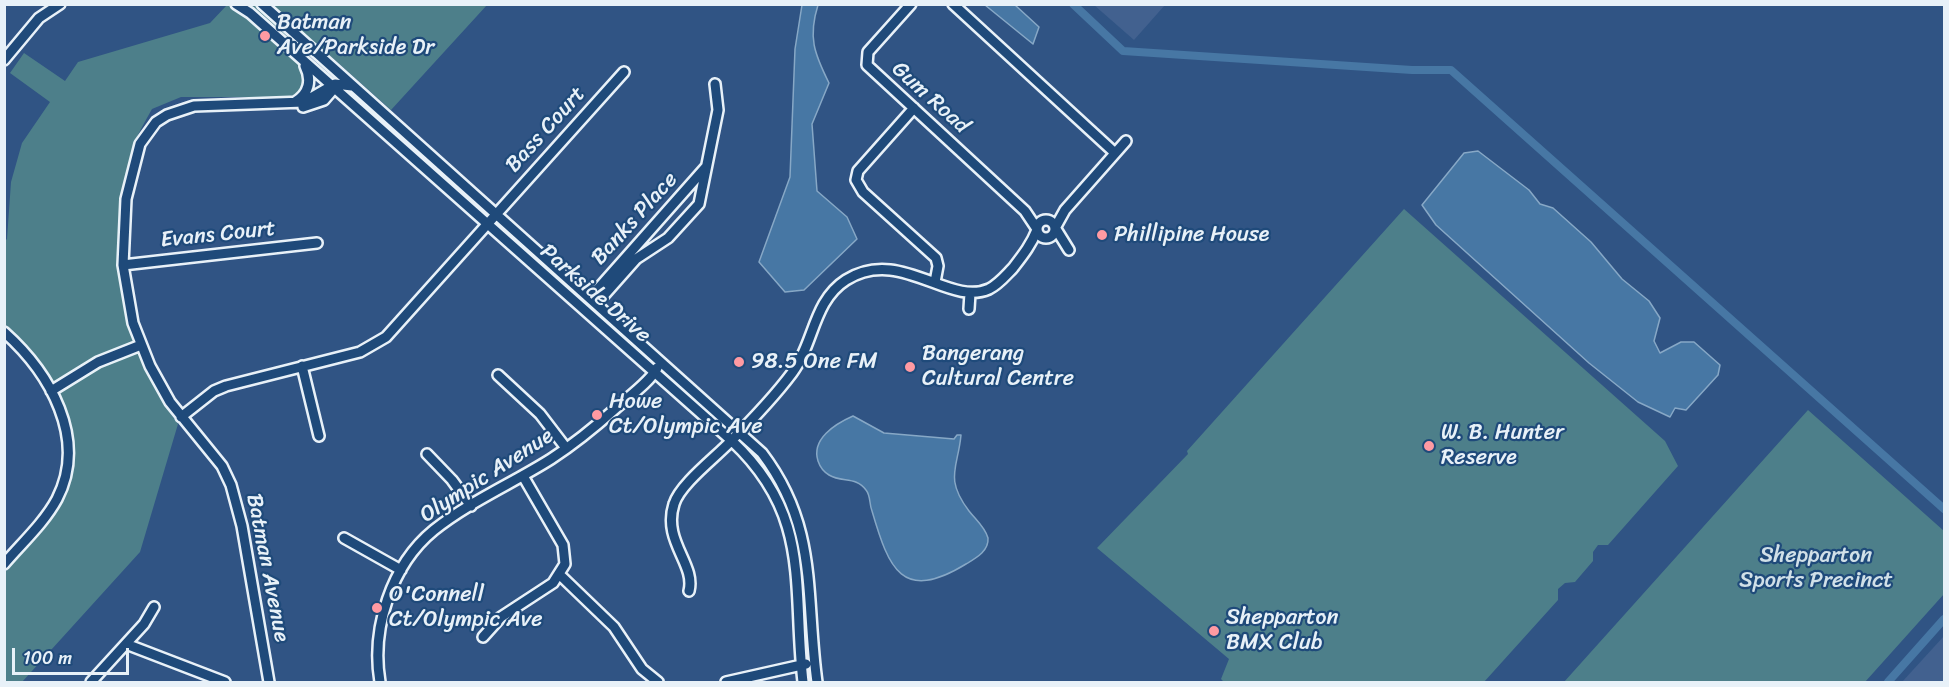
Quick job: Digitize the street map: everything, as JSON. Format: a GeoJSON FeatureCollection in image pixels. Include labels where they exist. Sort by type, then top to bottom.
{"type":"FeatureCollection","features":[{"type":"Feature","properties":{"kind":"street"},"geometry":{"type":"LineString","coordinates":[[4,60],[39,18],[60,4]]}},
{"type":"Feature","properties":{"kind":"street","name":"Parkside Drive"},"geometry":{"type":"LineString","coordinates":[[236,4],[250,13],[304,63],[334,87],[732,441],[759,469],[788,522],[797,573],[803,682]]}},
{"type":"Feature","properties":{"kind":"street","name":"Parkside Drive"},"geometry":{"type":"LineString","coordinates":[[262,4],[740,431],[771,465],[798,517],[806,549],[818,682]]}},
{"type":"Feature","properties":{"kind":"street","name":"Gum Road"},"geometry":{"type":"LineString","coordinates":[[911,4],[873,46],[867,59],[871,71],[1025,211],[1037,229]]}},
{"type":"Feature","properties":{"kind":"street"},"geometry":{"type":"LineString","coordinates":[[953,4],[1115,153]]}},
{"type":"Feature","properties":{"kind":"street"},"geometry":{"type":"LineString","coordinates":[[285,25],[334,87],[355,87]]}},
{"type":"Feature","properties":{"kind":"street"},"geometry":{"type":"LineString","coordinates":[[284,104],[300,99],[309,86],[309,73],[304,63]]}},
{"type":"Feature","properties":{"kind":"street","name":"Bass Court"},"geometry":{"type":"LineString","coordinates":[[181,417],[214,391],[226,386],[360,352],[386,337],[624,72]]}},
{"type":"Feature","properties":{"kind":"street","name":"Banks Place"},"geometry":{"type":"LineString","coordinates":[[629,261],[668,238],[697,206],[702,196],[718,106],[714,84]]}},
{"type":"Feature","properties":{"kind":"street","name":"Batman Avenue"},"geometry":{"type":"LineString","coordinates":[[269,682],[242,526],[231,485],[222,466],[181,417],[158,382],[141,345],[130,305],[123,265],[123,226],[129,176],[140,144],[156,122],[180,109],[194,106],[284,104],[312,106],[334,87]]}},
{"type":"Feature","properties":{"kind":"street"},"geometry":{"type":"LineString","coordinates":[[914,108],[858,171],[856,180],[863,192],[936,258],[938,266],[935,282]]}},
{"type":"Feature","properties":{"kind":"street"},"geometry":{"type":"LineString","coordinates":[[1029,248],[1053,236],[1065,210],[1126,141]]}},
{"type":"Feature","properties":{"kind":"street","name":"Banks Place"},"geometry":{"type":"LineString","coordinates":[[585,311],[629,261],[642,240],[707,164]]}},
{"type":"Feature","properties":{"kind":"street"},"geometry":{"type":"LineString","coordinates":[[688,591],[690,577],[671,531],[674,502],[791,374],[805,351],[822,307],[836,288],[859,273],[887,269],[970,293],[995,286],[1029,248],[1040,222],[1065,210]]}},
{"type":"Feature","properties":{"kind":"street","name":"Gum Road"},"geometry":{"type":"LineString","coordinates":[[1025,211],[1046,220]]}},
{"type":"Feature","properties":{"kind":"street"},"geometry":{"type":"LineString","coordinates":[[1037,229],[1041,237],[1048,238],[1070,250],[1053,223],[1046,220]]}},
{"type":"Feature","properties":{"kind":"street"},"geometry":{"type":"LineString","coordinates":[[642,240],[651,249]]}},
{"type":"Feature","properties":{"kind":"street","name":"Evans Court"},"geometry":{"type":"LineString","coordinates":[[123,265],[317,243]]}},
{"type":"Feature","properties":{"kind":"street"},"geometry":{"type":"LineString","coordinates":[[969,309],[970,293]]}},
{"type":"Feature","properties":{"kind":"street"},"geometry":{"type":"LineString","coordinates":[[4,564],[43,520],[57,498],[68,468],[68,436],[60,408],[32,362],[5,334]]}},
{"type":"Feature","properties":{"kind":"street"},"geometry":{"type":"LineString","coordinates":[[51,391],[98,362],[141,345]]}},
{"type":"Feature","properties":{"kind":"street","name":"Olympic Avenue"},"geometry":{"type":"LineString","coordinates":[[380,682],[377,656],[379,631],[386,603],[401,570],[432,531],[566,448],[634,390],[660,360]]}},
{"type":"Feature","properties":{"kind":"street"},"geometry":{"type":"LineString","coordinates":[[302,366],[319,436]]}},
{"type":"Feature","properties":{"kind":"street"},"geometry":{"type":"LineString","coordinates":[[498,375],[540,414],[566,448]]}},
{"type":"Feature","properties":{"kind":"street"},"geometry":{"type":"LineString","coordinates":[[427,454],[452,480],[471,506]]}},
{"type":"Feature","properties":{"kind":"street"},"geometry":{"type":"LineString","coordinates":[[483,638],[501,617],[553,583],[565,564],[563,545],[523,476]]}},
{"type":"Feature","properties":{"kind":"street"},"geometry":{"type":"LineString","coordinates":[[344,538],[401,570]]}},
{"type":"Feature","properties":{"kind":"street"},"geometry":{"type":"LineString","coordinates":[[560,575],[614,627],[642,669],[658,682]]}},
{"type":"Feature","properties":{"kind":"street"},"geometry":{"type":"LineString","coordinates":[[91,682],[144,624],[153,607]]}},
{"type":"Feature","properties":{"kind":"street"},"geometry":{"type":"LineString","coordinates":[[126,644],[225,682]]}},
{"type":"Feature","properties":{"kind":"street"},"geometry":{"type":"LineString","coordinates":[[726,682],[815,663]]}},
{"type":"Feature","properties":{"kind":"shaded area"},"geometry":{"type":"Polygon","coordinates":[[[802,5],[818,5],[813,26],[814,45],[829,83],[812,124],[817,191],[847,217],[857,239],[804,290],[785,292],[759,262],[790,177],[795,49],[802,5]]]}},
{"type":"Feature","properties":{"kind":"shaded area"},"geometry":{"type":"Polygon","coordinates":[[[985,5],[1015,5],[1039,27],[1033,44],[985,5]]]}},
{"type":"Feature","properties":{"kind":"shaded area"},"geometry":{"type":"Polygon","coordinates":[[[1094,5],[1165,5],[1134,40],[1094,5]]]}},
{"type":"Feature","properties":{"kind":"shaded area"},"geometry":{"type":"Polygon","coordinates":[[[1478,151],[1529,190],[1540,204],[1553,208],[1591,242],[1622,279],[1649,301],[1660,318],[1654,341],[1660,353],[1681,342],[1694,342],[1720,365],[1718,375],[1686,410],[1675,408],[1670,417],[1638,402],[1589,363],[1436,225],[1422,205],[1464,153],[1478,151]]]}},
{"type":"Feature","properties":{"kind":"shaded area"},"geometry":{"type":"Polygon","coordinates":[[[853,416],[884,433],[954,439],[957,435],[961,435],[954,473],[955,481],[961,500],[987,534],[988,543],[981,554],[944,575],[927,580],[913,580],[901,574],[892,564],[885,549],[866,490],[858,483],[829,475],[818,461],[817,453],[821,439],[832,428],[853,416]]]}},
{"type":"Feature","properties":{"kind":"shaded area"},"geometry":{"type":"Polygon","coordinates":[[[1944,636],[1944,682],[1902,682],[1944,636]]]}},
{"type":"Feature","properties":{"kind":"green space"},"geometry":{"type":"Polygon","coordinates":[[[227,5],[487,5],[391,110],[318,45],[301,67],[306,81],[301,93],[294,97],[181,97],[152,109],[135,141],[128,166],[121,213],[119,245],[121,277],[134,339],[160,397],[178,424],[140,552],[22,682],[5,682],[5,572],[55,515],[70,481],[73,456],[71,431],[64,407],[53,384],[23,342],[5,324],[4,242],[7,239],[11,182],[22,143],[50,102],[10,73],[24,53],[65,81],[78,62],[210,23],[227,5]]]}},
{"type":"Feature","properties":{"kind":"green space","name":"W. B. Hunter Reserve"},"geometry":{"type":"Polygon","coordinates":[[[1404,209],[1665,441],[1678,466],[1608,545],[1598,545],[1593,552],[1593,561],[1575,582],[1565,583],[1558,589],[1558,600],[1484,682],[1224,682],[1221,679],[1229,659],[1097,548],[1188,454],[1187,451],[1404,209]]]}},
{"type":"Feature","properties":{"kind":"green space","name":"Shepparton Sports Precinct"},"geometry":{"type":"Polygon","coordinates":[[[1808,410],[1944,531],[1944,594],[1865,682],[1564,682],[1808,410]]]}},
{"type":"Feature","properties":{"kind":"waterway"},"geometry":{"type":"LineString","coordinates":[[1073,4],[1123,51],[1412,70],[1451,70],[1944,509]]}},
{"type":"Feature","properties":{"kind":"waterway"},"geometry":{"type":"LineString","coordinates":[[1888,682],[1944,619]]}},
{"type":"Feature","properties":{"kind":"place","name":"Batman Ave/Parkside Dr"},"geometry":{"type":"Point","coordinates":[265,36]}},
{"type":"Feature","properties":{"kind":"place","name":"Phillipine House"},"geometry":{"type":"Point","coordinates":[1102,235]}},
{"type":"Feature","properties":{"kind":"place","name":"98.5 One FM"},"geometry":{"type":"Point","coordinates":[739,362]}},
{"type":"Feature","properties":{"kind":"place","name":"Bangerang Cultural Centre"},"geometry":{"type":"Point","coordinates":[910,367]}},
{"type":"Feature","properties":{"kind":"place","name":"Howe Ct/Olympic Ave"},"geometry":{"type":"Point","coordinates":[597,415]}},
{"type":"Feature","properties":{"kind":"place","name":"W. B. Hunter Reserve"},"geometry":{"type":"Point","coordinates":[1429,446]}},
{"type":"Feature","properties":{"kind":"place","name":"O'Connell Ct/Olympic Ave"},"geometry":{"type":"Point","coordinates":[377,608]}},
{"type":"Feature","properties":{"kind":"place","name":"Shepparton BMX Club"},"geometry":{"type":"Point","coordinates":[1214,631]}}]}
